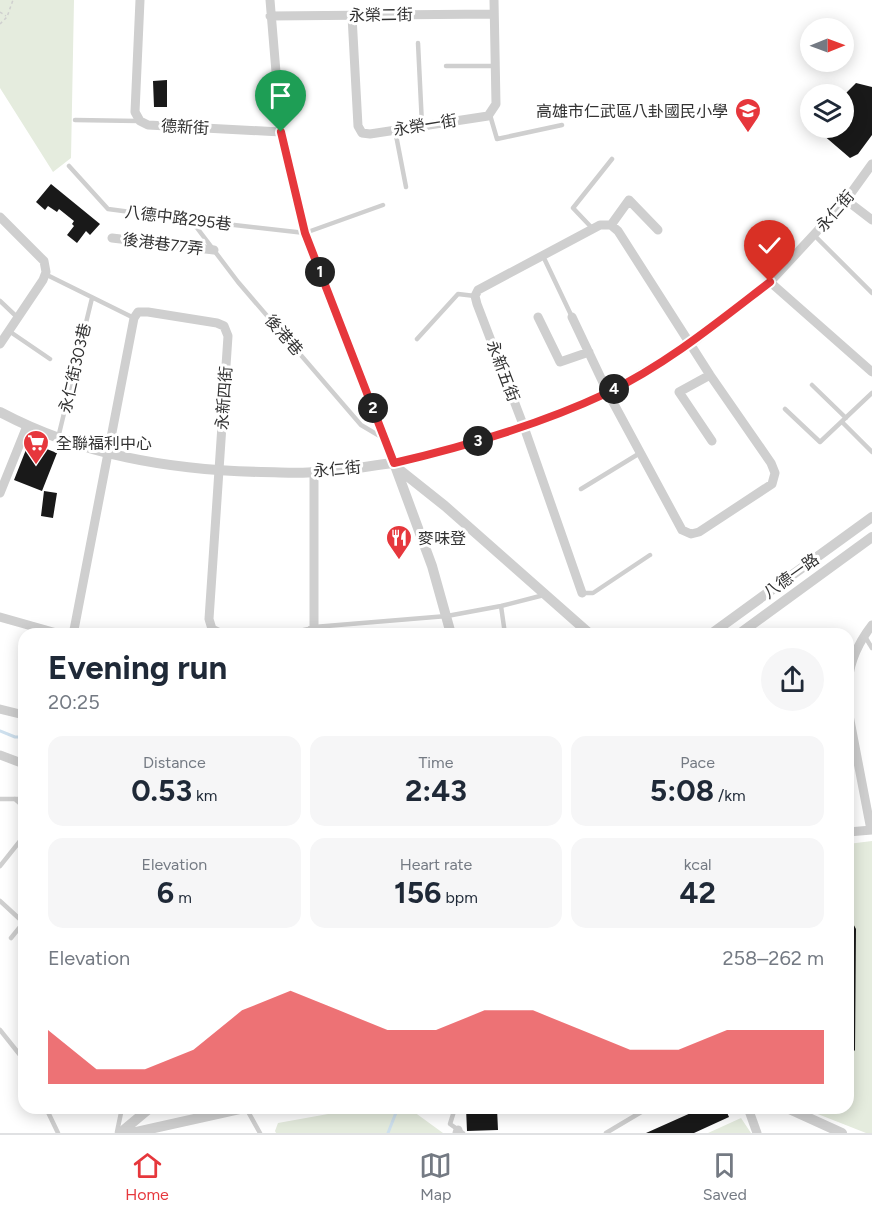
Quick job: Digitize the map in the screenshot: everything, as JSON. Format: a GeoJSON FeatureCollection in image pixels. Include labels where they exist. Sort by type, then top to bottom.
{"type":"FeatureCollection","features":[{"type":"Feature","properties":{"kind":"street","name":"德新街"},"geometry":{"type":"LineString","coordinates":[[140,0],[135,112],[140,121],[147,125],[281,132]]}},
{"type":"Feature","properties":{"kind":"street"},"geometry":{"type":"LineString","coordinates":[[270,0],[281,132],[305,233],[348,348],[386,440],[432,566],[450,628]]}},
{"type":"Feature","properties":{"kind":"street"},"geometry":{"type":"LineString","coordinates":[[490,114],[496,104],[494,0]]}},
{"type":"Feature","properties":{"kind":"street","name":"永榮二街"},"geometry":{"type":"LineString","coordinates":[[270,16],[493,14]]}},
{"type":"Feature","properties":{"kind":"street","name":"永榮一街"},"geometry":{"type":"LineString","coordinates":[[352,16],[358,126],[362,133],[370,134],[490,114]]}},
{"type":"Feature","properties":{"kind":"street","name":"永仁街"},"geometry":{"type":"LineString","coordinates":[[0,412],[27,426],[108,454],[163,465],[219,471],[314,472],[395,465],[448,450],[524,427],[608,393],[690,344],[770,282],[846,200],[872,164]]}},
{"type":"Feature","properties":{"kind":"street"},"geometry":{"type":"LineString","coordinates":[[610,225],[628,200],[658,230]]}},
{"type":"Feature","properties":{"kind":"street"},"geometry":{"type":"LineString","coordinates":[[846,200],[872,220]]}},
{"type":"Feature","properties":{"kind":"street"},"geometry":{"type":"LineString","coordinates":[[0,217],[44,261],[46,266],[45,274],[0,344]]}},
{"type":"Feature","properties":{"kind":"street"},"geometry":{"type":"LineString","coordinates":[[475,296],[478,290],[600,225],[610,225],[618,231],[710,375],[771,463],[775,473],[772,484],[699,532],[691,534],[682,530],[608,393],[572,317]]}},
{"type":"Feature","properties":{"kind":"street","name":"後港巷77弄"},"geometry":{"type":"LineString","coordinates":[[112,238],[214,250]]}},
{"type":"Feature","properties":{"kind":"street"},"geometry":{"type":"LineString","coordinates":[[770,282],[872,372]]}},
{"type":"Feature","properties":{"kind":"street","name":"永新五街"},"geometry":{"type":"LineString","coordinates":[[475,296],[582,593]]}},
{"type":"Feature","properties":{"kind":"street","name":"永新四街"},"geometry":{"type":"LineString","coordinates":[[134,318],[138,312],[148,312],[217,323],[224,326],[228,336],[209,619],[212,628]]}},
{"type":"Feature","properties":{"kind":"street"},"geometry":{"type":"LineString","coordinates":[[538,317],[560,362],[589,352]]}},
{"type":"Feature","properties":{"kind":"street"},"geometry":{"type":"LineString","coordinates":[[74,628],[134,318]]}},
{"type":"Feature","properties":{"kind":"street"},"geometry":{"type":"LineString","coordinates":[[710,375],[679,392],[712,441]]}},
{"type":"Feature","properties":{"kind":"street"},"geometry":{"type":"LineString","coordinates":[[0,493],[27,426]]}},
{"type":"Feature","properties":{"kind":"street"},"geometry":{"type":"LineString","coordinates":[[395,465],[583,628]]}},
{"type":"Feature","properties":{"kind":"street"},"geometry":{"type":"LineString","coordinates":[[314,472],[314,627]]}},
{"type":"Feature","properties":{"kind":"street","name":"八德一路"},"geometry":{"type":"LineString","coordinates":[[719,628],[872,517]]}},
{"type":"Feature","properties":{"kind":"street","name":"八德一路"},"geometry":{"type":"LineString","coordinates":[[751,628],[872,537]]}},
{"type":"Feature","properties":{"kind":"street"},"geometry":{"type":"LineString","coordinates":[[0,617],[39,628]]}},
{"type":"Feature","properties":{"kind":"street"},"geometry":{"type":"LineString","coordinates":[[854,656],[864,635],[872,625]]}},
{"type":"Feature","properties":{"kind":"street"},"geometry":{"type":"LineString","coordinates":[[0,709],[18,714]]}},
{"type":"Feature","properties":{"kind":"street"},"geometry":{"type":"LineString","coordinates":[[0,755],[18,762]]}},
{"type":"Feature","properties":{"kind":"street"},"geometry":{"type":"LineString","coordinates":[[854,755],[872,830],[854,832]]}},
{"type":"Feature","properties":{"kind":"street"},"geometry":{"type":"LineString","coordinates":[[119,1133],[143,1114]]}},
{"type":"Feature","properties":{"kind":"street"},"geometry":{"type":"LineString","coordinates":[[132,1133],[218,1114]]}},
{"type":"Feature","properties":{"kind":"street"},"geometry":{"type":"LineString","coordinates":[[749,1114],[757,1133]]}},
{"type":"Feature","properties":{"kind":"street"},"geometry":{"type":"LineString","coordinates":[[800,1114],[842,1133]]}},
{"type":"Feature","properties":{"kind":"lane"},"geometry":{"type":"LineString","coordinates":[[418,43],[422,125]]}},
{"type":"Feature","properties":{"kind":"lane"},"geometry":{"type":"LineString","coordinates":[[446,66],[495,66]]}},
{"type":"Feature","properties":{"kind":"lane"},"geometry":{"type":"LineString","coordinates":[[490,114],[497,139],[562,125]]}},
{"type":"Feature","properties":{"kind":"lane"},"geometry":{"type":"LineString","coordinates":[[75,120],[140,121]]}},
{"type":"Feature","properties":{"kind":"lane"},"geometry":{"type":"LineString","coordinates":[[395,130],[406,187]]}},
{"type":"Feature","properties":{"kind":"lane"},"geometry":{"type":"LineString","coordinates":[[593,229],[573,208],[612,159]]}},
{"type":"Feature","properties":{"kind":"lane","name":"八德中路295巷"},"geometry":{"type":"LineString","coordinates":[[69,166],[108,209],[305,233]]}},
{"type":"Feature","properties":{"kind":"lane"},"geometry":{"type":"LineString","coordinates":[[305,233],[383,205]]}},
{"type":"Feature","properties":{"kind":"lane","name":"後港巷"},"geometry":{"type":"LineString","coordinates":[[191,220],[238,282],[361,425],[386,440]]}},
{"type":"Feature","properties":{"kind":"lane"},"geometry":{"type":"LineString","coordinates":[[814,235],[872,293]]}},
{"type":"Feature","properties":{"kind":"lane"},"geometry":{"type":"LineString","coordinates":[[543,256],[572,317]]}},
{"type":"Feature","properties":{"kind":"lane"},"geometry":{"type":"LineString","coordinates":[[45,274],[134,318]]}},
{"type":"Feature","properties":{"kind":"lane"},"geometry":{"type":"LineString","coordinates":[[417,339],[458,294],[475,296]]}},
{"type":"Feature","properties":{"kind":"lane","name":"永仁街303巷"},"geometry":{"type":"LineString","coordinates":[[58,438],[92,298]]}},
{"type":"Feature","properties":{"kind":"lane"},"geometry":{"type":"LineString","coordinates":[[0,301],[18,318]]}},
{"type":"Feature","properties":{"kind":"lane"},"geometry":{"type":"LineString","coordinates":[[9,331],[50,359]]}},
{"type":"Feature","properties":{"kind":"lane"},"geometry":{"type":"LineString","coordinates":[[812,385],[872,452]]}},
{"type":"Feature","properties":{"kind":"lane"},"geometry":{"type":"LineString","coordinates":[[785,409],[820,442],[872,393]]}},
{"type":"Feature","properties":{"kind":"lane"},"geometry":{"type":"LineString","coordinates":[[581,489],[640,453]]}},
{"type":"Feature","properties":{"kind":"lane"},"geometry":{"type":"LineString","coordinates":[[582,593],[593,593],[650,555]]}},
{"type":"Feature","properties":{"kind":"lane"},"geometry":{"type":"LineString","coordinates":[[314,627],[447,616],[544,595]]}},
{"type":"Feature","properties":{"kind":"lane"},"geometry":{"type":"LineString","coordinates":[[501,606],[504,628]]}},
{"type":"Feature","properties":{"kind":"lane"},"geometry":{"type":"LineString","coordinates":[[864,635],[872,648]]}},
{"type":"Feature","properties":{"kind":"lane"},"geometry":{"type":"LineString","coordinates":[[0,799],[15,799],[18,802]]}},
{"type":"Feature","properties":{"kind":"lane"},"geometry":{"type":"LineString","coordinates":[[0,866],[18,844]]}},
{"type":"Feature","properties":{"kind":"lane"},"geometry":{"type":"LineString","coordinates":[[0,900],[18,916]]}},
{"type":"Feature","properties":{"kind":"lane"},"geometry":{"type":"LineString","coordinates":[[11,938],[18,929]]}},
{"type":"Feature","properties":{"kind":"lane"},"geometry":{"type":"LineString","coordinates":[[0,1030],[18,1050]]}},
{"type":"Feature","properties":{"kind":"lane"},"geometry":{"type":"LineString","coordinates":[[49,1114],[58,1133]]}},
{"type":"Feature","properties":{"kind":"lane"},"geometry":{"type":"LineString","coordinates":[[119,1133],[121,1114]]}},
{"type":"Feature","properties":{"kind":"lane"},"geometry":{"type":"LineString","coordinates":[[249,1114],[260,1133]]}},
{"type":"Feature","properties":{"kind":"lane"},"geometry":{"type":"LineString","coordinates":[[453,1114],[450,1124],[460,1132]]}},
{"type":"Feature","properties":{"kind":"lane"},"geometry":{"type":"LineString","coordinates":[[606,1133],[638,1114]]}},
{"type":"Feature","properties":{"kind":"path"},"geometry":{"type":"LineString","coordinates":[[0,24],[7,17],[14,0]]}},
{"type":"Feature","properties":{"kind":"path"},"geometry":{"type":"LineString","coordinates":[[0,12],[7,17]]}},
{"type":"Feature","properties":{"kind":"shaded area"},"geometry":{"type":"Polygon","coordinates":[[[0,0],[74,0],[71,158],[53,172],[0,88],[0,0]]]}},
{"type":"Feature","properties":{"kind":"shaded area"},"geometry":{"type":"Polygon","coordinates":[[[872,841],[872,1133],[866,1133],[818,1114],[854,1114],[854,843],[872,841]]]}},
{"type":"Feature","properties":{"kind":"shaded area"},"geometry":{"type":"Polygon","coordinates":[[[328,1114],[417,1114],[443,1133],[276,1133],[278,1123],[328,1114]]]}},
{"type":"Feature","properties":{"kind":"shaded area"},"geometry":{"type":"Polygon","coordinates":[[[741,1118],[751,1133],[708,1133],[741,1118]]]}},
{"type":"Feature","properties":{"kind":"building"},"geometry":{"type":"Polygon","coordinates":[[[167,80],[167,107],[154,107],[153,81],[167,80]]]}},
{"type":"Feature","properties":{"kind":"building"},"geometry":{"type":"Polygon","coordinates":[[[856,83],[872,87],[872,135],[858,154],[850,158],[827,138],[854,138],[854,85],[856,83]]]}},
{"type":"Feature","properties":{"kind":"building"},"geometry":{"type":"Polygon","coordinates":[[[51,184],[100,224],[90,235],[86,231],[77,243],[67,235],[74,226],[72,224],[74,221],[59,209],[57,212],[48,206],[45,210],[36,202],[51,184]]]}},
{"type":"Feature","properties":{"kind":"building","name":"全聯福利中心"},"geometry":{"type":"Polygon","coordinates":[[[29,442],[57,453],[42,491],[14,480],[29,442]]]}},
{"type":"Feature","properties":{"kind":"building"},"geometry":{"type":"Polygon","coordinates":[[[44,491],[57,493],[53,518],[41,516],[44,491]]]}},
{"type":"Feature","properties":{"kind":"building"},"geometry":{"type":"Polygon","coordinates":[[[854,925],[856,929],[854,1051],[854,925]]]}},
{"type":"Feature","properties":{"kind":"building"},"geometry":{"type":"Polygon","coordinates":[[[466,1114],[497,1114],[498,1130],[467,1131],[466,1114]]]}},
{"type":"Feature","properties":{"kind":"building"},"geometry":{"type":"Polygon","coordinates":[[[689,1114],[728,1114],[729,1117],[694,1133],[646,1133],[689,1114]]]}},
{"type":"Feature","properties":{"kind":"waterway"},"geometry":{"type":"LineString","coordinates":[[0,731],[18,737]]}},
{"type":"Feature","properties":{"kind":"waterway"},"geometry":{"type":"LineString","coordinates":[[388,1133],[395,1114]]}},
{"type":"Feature","properties":{"kind":"place","name":"高雄市仁武區八卦國民小學"},"geometry":{"type":"Point","coordinates":[748,134]}},
{"type":"Feature","properties":{"kind":"place","name":"全聯福利中心"},"geometry":{"type":"Point","coordinates":[36,466]}},
{"type":"Feature","properties":{"kind":"place","name":"麥味登"},"geometry":{"type":"Point","coordinates":[399,561]}},
{"type":"Feature","properties":{"kind":"route"},"geometry":{"type":"LineString","coordinates":[[281,132],[305,233],[394,463],[448,450],[524,427],[608,393],[690,344],[770,282]]}}]}
